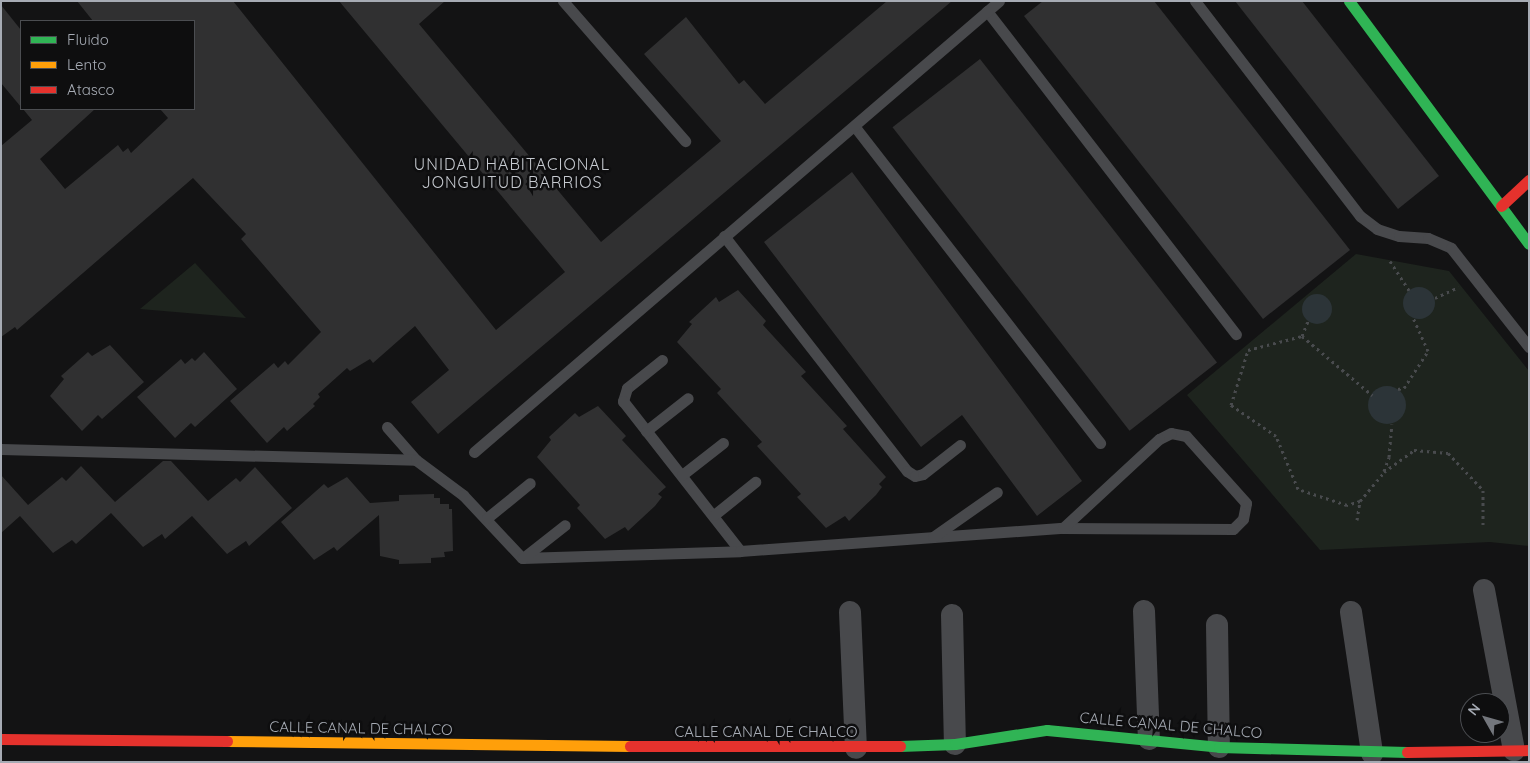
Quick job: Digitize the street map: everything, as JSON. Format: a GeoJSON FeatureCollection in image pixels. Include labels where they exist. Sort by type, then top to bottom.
{"type":"FeatureCollection","features":[{"type":"Feature","properties":{"kind":"street"},"geometry":{"type":"LineString","coordinates":[[1349,1],[1529,244]]}},
{"type":"Feature","properties":{"kind":"street"},"geometry":{"type":"LineString","coordinates":[[1502,206],[1529,180]]}},
{"type":"Feature","properties":{"kind":"street"},"geometry":{"type":"LineString","coordinates":[[1484,590],[1521,750]]}},
{"type":"Feature","properties":{"kind":"street"},"geometry":{"type":"LineString","coordinates":[[1144,610],[1149,739]]}},
{"type":"Feature","properties":{"kind":"street"},"geometry":{"type":"LineString","coordinates":[[850,612],[856,748]]}},
{"type":"Feature","properties":{"kind":"street"},"geometry":{"type":"LineString","coordinates":[[1351,612],[1372,753]]}},
{"type":"Feature","properties":{"kind":"street"},"geometry":{"type":"LineString","coordinates":[[952,615],[955,744]]}},
{"type":"Feature","properties":{"kind":"street"},"geometry":{"type":"LineString","coordinates":[[1217,625],[1219,747]]}},
{"type":"Feature","properties":{"kind":"street","name":"CALLE CANAL DE CHALCO"},"geometry":{"type":"LineString","coordinates":[[1,739],[856,748],[955,744],[1047,730],[1219,747],[1372,753],[1521,750]]}},
{"type":"Feature","properties":{"kind":"lane"},"geometry":{"type":"LineString","coordinates":[[563,1],[685,141]]}},
{"type":"Feature","properties":{"kind":"lane"},"geometry":{"type":"LineString","coordinates":[[474,452],[724,236],[855,127],[999,1]]}},
{"type":"Feature","properties":{"kind":"lane"},"geometry":{"type":"LineString","coordinates":[[1195,1],[1360,216],[1377,229],[1399,236],[1428,238],[1451,248],[1529,347]]}},
{"type":"Feature","properties":{"kind":"lane"},"geometry":{"type":"LineString","coordinates":[[987,11],[1236,334]]}},
{"type":"Feature","properties":{"kind":"lane"},"geometry":{"type":"LineString","coordinates":[[855,127],[1100,443]]}},
{"type":"Feature","properties":{"kind":"lane"},"geometry":{"type":"LineString","coordinates":[[724,236],[907,471],[915,476],[923,474],[960,445]]}},
{"type":"Feature","properties":{"kind":"lane"},"geometry":{"type":"LineString","coordinates":[[662,360],[627,388],[623,401],[714,515],[740,551]]}},
{"type":"Feature","properties":{"kind":"lane"},"geometry":{"type":"LineString","coordinates":[[646,431],[688,398]]}},
{"type":"Feature","properties":{"kind":"lane"},"geometry":{"type":"LineString","coordinates":[[387,428],[416,460],[463,495],[487,518],[522,558]]}},
{"type":"Feature","properties":{"kind":"lane"},"geometry":{"type":"LineString","coordinates":[[522,558],[740,551],[1063,528],[1233,529],[1243,519],[1246,503],[1186,436],[1171,433],[1160,439],[1063,528]]}},
{"type":"Feature","properties":{"kind":"lane"},"geometry":{"type":"LineString","coordinates":[[682,475],[723,443]]}},
{"type":"Feature","properties":{"kind":"lane"},"geometry":{"type":"LineString","coordinates":[[1,449],[416,460]]}},
{"type":"Feature","properties":{"kind":"lane"},"geometry":{"type":"LineString","coordinates":[[714,515],[755,482]]}},
{"type":"Feature","properties":{"kind":"lane"},"geometry":{"type":"LineString","coordinates":[[487,518],[530,483]]}},
{"type":"Feature","properties":{"kind":"lane"},"geometry":{"type":"LineString","coordinates":[[931,538],[997,492]]}},
{"type":"Feature","properties":{"kind":"lane"},"geometry":{"type":"LineString","coordinates":[[522,558],[565,525]]}},
{"type":"Feature","properties":{"kind":"path"},"geometry":{"type":"LineString","coordinates":[[1390,261],[1409,290]]}},
{"type":"Feature","properties":{"kind":"path"},"geometry":{"type":"LineString","coordinates":[[1435,298],[1460,286]]}},
{"type":"Feature","properties":{"kind":"path"},"geometry":{"type":"LineString","coordinates":[[1398,389],[1404,388],[1428,351],[1413,318]]}},
{"type":"Feature","properties":{"kind":"path"},"geometry":{"type":"LineString","coordinates":[[1302,336],[1308,321]]}},
{"type":"Feature","properties":{"kind":"path"},"geometry":{"type":"LineString","coordinates":[[1302,336],[1372,395]]}},
{"type":"Feature","properties":{"kind":"path"},"geometry":{"type":"LineString","coordinates":[[1302,336],[1248,350],[1231,405],[1276,436],[1298,489],[1347,505],[1360,501]]}},
{"type":"Feature","properties":{"kind":"path"},"geometry":{"type":"LineString","coordinates":[[1384,472],[1389,457],[1392,424]]}},
{"type":"Feature","properties":{"kind":"path"},"geometry":{"type":"LineString","coordinates":[[1357,520],[1360,501],[1384,472],[1414,450],[1448,453],[1483,490],[1483,525]]}},
{"type":"Feature","properties":{"kind":"shaded area"},"geometry":{"type":"Polygon","coordinates":[[[1356,254],[1449,271],[1529,371],[1529,546],[1490,542],[1320,550],[1187,395],[1356,254]]]}},
{"type":"Feature","properties":{"kind":"shaded area"},"geometry":{"type":"Polygon","coordinates":[[[195,263],[246,318],[140,309],[195,263]]]}},
{"type":"Feature","properties":{"kind":"shaded area"},"geometry":{"type":"Polygon","coordinates":[[[1419,287],[1425,288],[1430,292],[1434,297],[1434,309],[1430,314],[1425,318],[1419,319],[1413,318],[1408,314],[1404,309],[1403,303],[1404,297],[1408,292],[1413,288],[1419,287]]]}},
{"type":"Feature","properties":{"kind":"shaded area"},"geometry":{"type":"Polygon","coordinates":[[[1317,294],[1323,295],[1331,303],[1331,315],[1323,323],[1317,324],[1311,323],[1303,315],[1302,309],[1303,303],[1311,295],[1317,294]]]}},
{"type":"Feature","properties":{"kind":"shaded area"},"geometry":{"type":"Polygon","coordinates":[[[1387,386],[1394,387],[1400,392],[1405,398],[1405,412],[1400,418],[1394,423],[1387,424],[1380,423],[1374,418],[1369,412],[1368,405],[1369,398],[1374,392],[1380,387],[1387,386]]]}},
{"type":"Feature","properties":{"kind":"building"},"geometry":{"type":"Polygon","coordinates":[[[77,1],[233,1],[496,330],[565,272],[339,1],[445,1],[419,24],[601,242],[721,141],[644,54],[686,17],[739,84],[744,80],[765,104],[887,1],[952,1],[438,434],[411,402],[449,370],[415,326],[373,363],[370,359],[350,371],[347,368],[318,394],[320,397],[313,404],[315,406],[287,431],[284,427],[267,443],[230,401],[274,363],[278,368],[285,361],[288,365],[321,332],[241,239],[246,234],[193,178],[17,330],[15,327],[1,337],[1,146],[32,120],[24,110],[94,110],[40,159],[65,189],[118,145],[123,152],[128,148],[131,153],[168,118],[161,110],[195,110],[195,20],[92,20],[77,1]]]}},
{"type":"Feature","properties":{"kind":"building"},"geometry":{"type":"Polygon","coordinates":[[[1043,1],[1154,1],[1350,250],[1263,319],[1024,16],[1043,1]]]}},
{"type":"Feature","properties":{"kind":"building"},"geometry":{"type":"Polygon","coordinates":[[[1235,1],[1302,1],[1439,176],[1398,209],[1235,1]]]}},
{"type":"Feature","properties":{"kind":"building"},"geometry":{"type":"Polygon","coordinates":[[[1,5],[20,29],[20,106],[1,83],[1,5]]]}},
{"type":"Feature","properties":{"kind":"building"},"geometry":{"type":"Polygon","coordinates":[[[980,59],[1217,362],[1130,431],[893,127],[980,59]]]}},
{"type":"Feature","properties":{"kind":"building"},"geometry":{"type":"Polygon","coordinates":[[[852,172],[1082,481],[1037,516],[962,415],[921,447],[764,242],[852,172]]]}},
{"type":"Feature","properties":{"kind":"building"},"geometry":{"type":"Polygon","coordinates":[[[738,290],[766,321],[763,325],[806,372],[801,376],[847,426],[843,429],[886,477],[879,484],[882,487],[876,495],[849,521],[845,516],[826,528],[797,497],[801,494],[757,446],[762,442],[717,393],[721,389],[677,342],[692,324],[689,322],[716,297],[719,302],[738,290]]]}},
{"type":"Feature","properties":{"kind":"building"},"geometry":{"type":"Polygon","coordinates":[[[110,345],[144,382],[102,419],[98,415],[82,431],[50,396],[64,379],[61,376],[88,352],[92,356],[110,345]]]}},
{"type":"Feature","properties":{"kind":"building"},"geometry":{"type":"Polygon","coordinates":[[[204,352],[237,389],[195,427],[191,423],[175,438],[137,397],[181,359],[185,364],[192,358],[195,361],[204,352]]]}},
{"type":"Feature","properties":{"kind":"building"},"geometry":{"type":"Polygon","coordinates":[[[598,406],[626,436],[622,440],[666,487],[658,494],[662,497],[655,506],[628,531],[625,527],[605,539],[577,508],[580,505],[537,457],[551,440],[549,437],[575,413],[579,417],[598,406]]]}},
{"type":"Feature","properties":{"kind":"building"},"geometry":{"type":"Polygon","coordinates":[[[163,461],[171,461],[208,501],[236,478],[240,482],[255,467],[292,508],[249,546],[246,541],[227,554],[192,516],[165,539],[162,534],[143,547],[111,513],[76,544],[72,540],[53,553],[20,516],[1,533],[1,475],[28,505],[62,477],[66,481],[81,466],[115,502],[163,461]]]}},
{"type":"Feature","properties":{"kind":"building"},"geometry":{"type":"Polygon","coordinates":[[[347,477],[370,503],[399,501],[399,495],[434,494],[434,498],[440,498],[440,504],[449,504],[449,509],[452,509],[453,551],[444,552],[445,557],[431,558],[431,563],[399,564],[399,560],[380,556],[379,515],[337,551],[334,547],[314,560],[281,522],[324,484],[328,488],[347,477]]]}},
{"type":"Feature","properties":{"kind":"traffic: fast"},"geometry":{"type":"LineString","coordinates":[[1349,1],[1529,244]]}},
{"type":"Feature","properties":{"kind":"traffic: fast"},"geometry":{"type":"LineString","coordinates":[[900,746],[955,744],[1047,730],[1219,747],[1407,752]]}},
{"type":"Feature","properties":{"kind":"traffic: slow"},"geometry":{"type":"LineString","coordinates":[[227,741],[630,746]]}},
{"type":"Feature","properties":{"kind":"traffic: jam"},"geometry":{"type":"LineString","coordinates":[[1501,206],[1529,180]]}},
{"type":"Feature","properties":{"kind":"traffic: jam"},"geometry":{"type":"LineString","coordinates":[[1,739],[227,741]]}},
{"type":"Feature","properties":{"kind":"traffic: jam"},"geometry":{"type":"LineString","coordinates":[[630,746],[900,746]]}},
{"type":"Feature","properties":{"kind":"traffic: jam"},"geometry":{"type":"LineString","coordinates":[[1407,752],[1529,750]]}},
{"type":"Feature","properties":{"kind":"district","name":"UNIDAD HABITACIONAL JONGUITUD BARRIOS"},"geometry":{"type":"Point","coordinates":[512,173]}}]}
